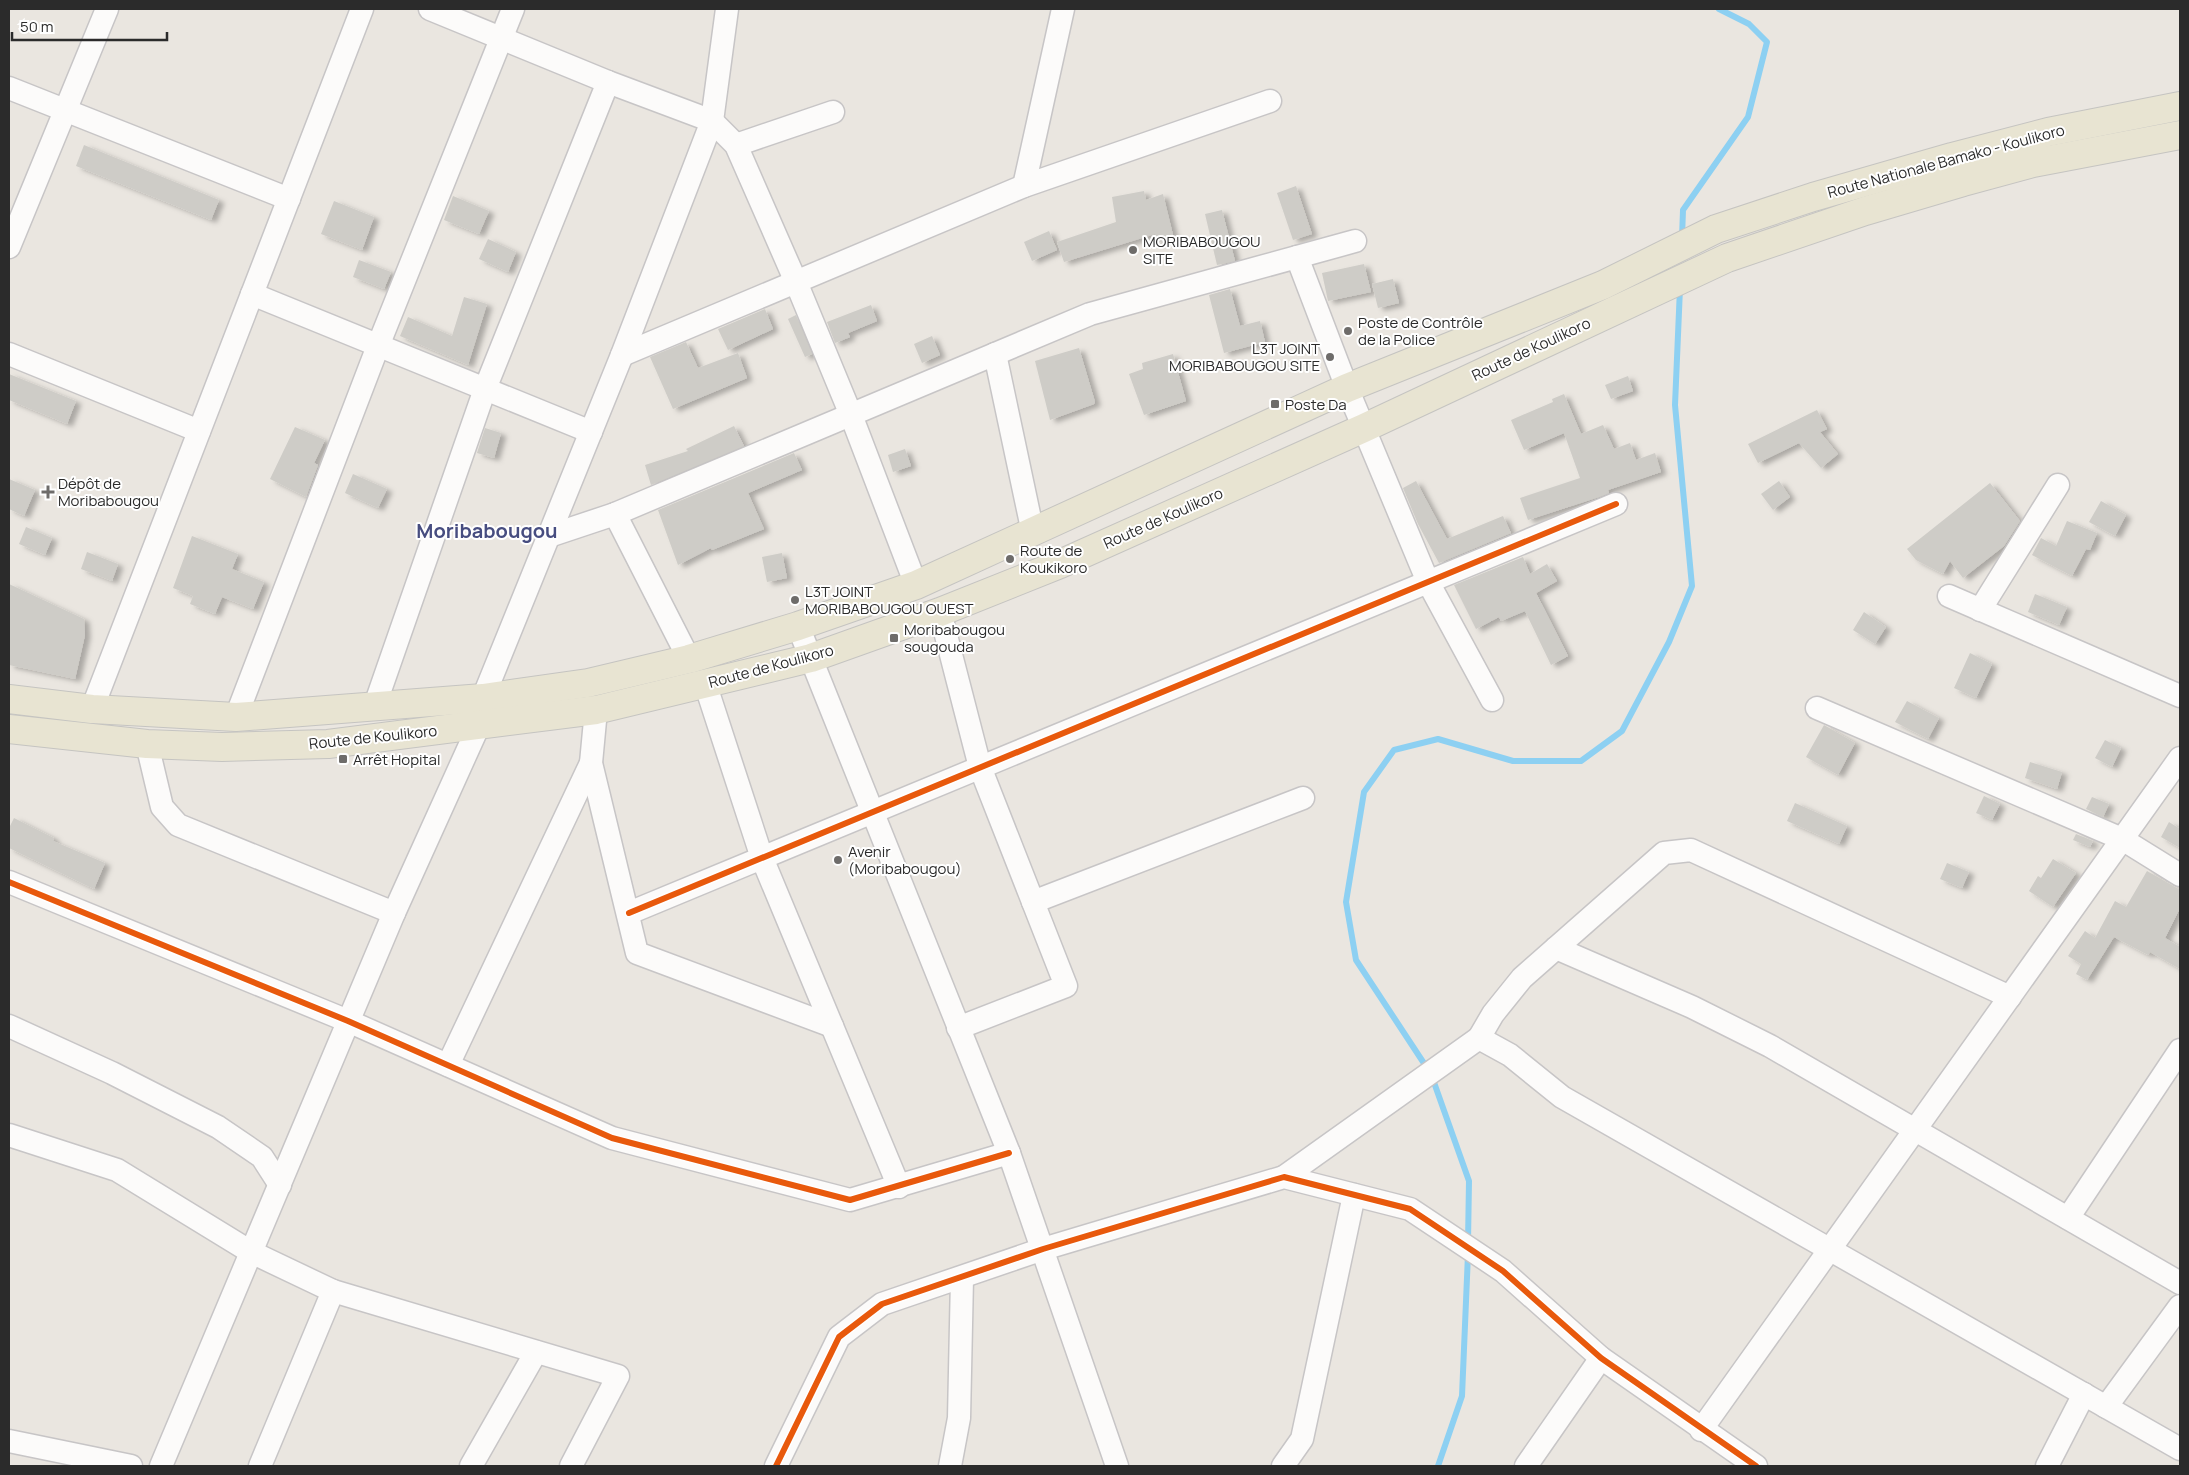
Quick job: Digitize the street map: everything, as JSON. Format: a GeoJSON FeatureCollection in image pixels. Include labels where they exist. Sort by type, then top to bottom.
{"type":"FeatureCollection","features":[{"type":"Feature","properties":{"kind":"main road","name":"Route Nationale Bamako - Koulikoro"},"geometry":{"type":"LineString","coordinates":[[1716,230],[1813,197],[1952,157],[2048,132],[2180,106]]}},
{"type":"Feature","properties":{"kind":"main road","name":"Route Nationale Bamako - Koulikoro"},"geometry":{"type":"LineString","coordinates":[[1727,258],[1855,214],[1963,182],[2033,164],[2180,135]]}},
{"type":"Feature","properties":{"kind":"main road","name":"Route de Koulikoro"},"geometry":{"type":"LineString","coordinates":[[9,699],[92,709],[236,717],[483,698],[588,683],[688,659],[798,626],[916,585],[1347,388],[1603,285],[1716,230]]}},
{"type":"Feature","properties":{"kind":"main road","name":"Route de Koulikoro"},"geometry":{"type":"LineString","coordinates":[[9,729],[147,744],[222,747],[328,744],[596,710],[811,658],[940,612],[1060,564],[1364,428],[1727,258]]}},
{"type":"Feature","properties":{"kind":"street"},"geometry":{"type":"LineString","coordinates":[[9,247],[107,9]]}},
{"type":"Feature","properties":{"kind":"street"},"geometry":{"type":"LineString","coordinates":[[92,709],[362,9]]}},
{"type":"Feature","properties":{"kind":"street"},"geometry":{"type":"LineString","coordinates":[[430,9],[608,82],[712,121],[736,145],[796,282],[851,415],[916,585]]}},
{"type":"Feature","properties":{"kind":"street"},"geometry":{"type":"LineString","coordinates":[[236,717],[378,346],[513,9]]}},
{"type":"Feature","properties":{"kind":"street"},"geometry":{"type":"LineString","coordinates":[[483,698],[622,355],[712,121],[727,9]]}},
{"type":"Feature","properties":{"kind":"street"},"geometry":{"type":"LineString","coordinates":[[1024,186],[1063,9]]}},
{"type":"Feature","properties":{"kind":"street"},"geometry":{"type":"LineString","coordinates":[[375,706],[485,389],[608,82]]}},
{"type":"Feature","properties":{"kind":"street"},"geometry":{"type":"LineString","coordinates":[[9,88],[289,199]]}},
{"type":"Feature","properties":{"kind":"street"},"geometry":{"type":"LineString","coordinates":[[622,355],[1024,186],[1270,101]]}},
{"type":"Feature","properties":{"kind":"street"},"geometry":{"type":"LineString","coordinates":[[736,145],[833,112]]}},
{"type":"Feature","properties":{"kind":"street"},"geometry":{"type":"LineString","coordinates":[[549,536],[616,514],[1090,314],[1355,241]]}},
{"type":"Feature","properties":{"kind":"street"},"geometry":{"type":"LineString","coordinates":[[1297,257],[1347,388],[1428,582],[1492,700]]}},
{"type":"Feature","properties":{"kind":"street"},"geometry":{"type":"LineString","coordinates":[[252,294],[591,432]]}},
{"type":"Feature","properties":{"kind":"street"},"geometry":{"type":"LineString","coordinates":[[9,354],[199,431]]}},
{"type":"Feature","properties":{"kind":"street"},"geometry":{"type":"LineString","coordinates":[[994,354],[1033,533]]}},
{"type":"Feature","properties":{"kind":"street"},"geometry":{"type":"LineString","coordinates":[[1980,610],[2058,485]]}},
{"type":"Feature","properties":{"kind":"street"},"geometry":{"type":"LineString","coordinates":[[629,913],[1616,504]]}},
{"type":"Feature","properties":{"kind":"street"},"geometry":{"type":"LineString","coordinates":[[616,514],[688,659]]}},
{"type":"Feature","properties":{"kind":"street"},"geometry":{"type":"LineString","coordinates":[[1949,596],[2180,696]]}},
{"type":"Feature","properties":{"kind":"street"},"geometry":{"type":"LineString","coordinates":[[940,612],[980,768],[1066,986],[958,1028]]}},
{"type":"Feature","properties":{"kind":"street"},"geometry":{"type":"LineString","coordinates":[[798,626],[1008,1153],[1117,1466]]}},
{"type":"Feature","properties":{"kind":"street"},"geometry":{"type":"LineString","coordinates":[[705,683],[762,858],[899,1187]]}},
{"type":"Feature","properties":{"kind":"street"},"geometry":{"type":"LineString","coordinates":[[1817,708],[2122,839],[2180,875]]}},
{"type":"Feature","properties":{"kind":"street"},"geometry":{"type":"LineString","coordinates":[[596,710],[591,763],[629,913],[637,953],[832,1026]]}},
{"type":"Feature","properties":{"kind":"street"},"geometry":{"type":"LineString","coordinates":[[161,1466],[394,913],[478,725]]}},
{"type":"Feature","properties":{"kind":"street"},"geometry":{"type":"LineString","coordinates":[[147,744],[162,807],[178,825],[394,913]]}},
{"type":"Feature","properties":{"kind":"street"},"geometry":{"type":"LineString","coordinates":[[1701,1430],[2180,758]]}},
{"type":"Feature","properties":{"kind":"street"},"geometry":{"type":"LineString","coordinates":[[448,1066],[591,763]]}},
{"type":"Feature","properties":{"kind":"street"},"geometry":{"type":"LineString","coordinates":[[1033,902],[1303,798]]}},
{"type":"Feature","properties":{"kind":"street"},"geometry":{"type":"LineString","coordinates":[[776,1466],[839,1337],[882,1304],[1043,1249],[1284,1177],[1479,1038],[1492,1014],[1522,978],[1664,853],[1690,850],[2010,997]]}},
{"type":"Feature","properties":{"kind":"street"},"geometry":{"type":"LineString","coordinates":[[9,882],[348,1021],[612,1138],[850,1200],[899,1187],[1008,1153]]}},
{"type":"Feature","properties":{"kind":"street"},"geometry":{"type":"LineString","coordinates":[[1556,948],[1692,1006],[1753,1037],[2180,1283]]}},
{"type":"Feature","properties":{"kind":"street"},"geometry":{"type":"LineString","coordinates":[[9,1026],[112,1073],[218,1127],[262,1157],[280,1185]]}},
{"type":"Feature","properties":{"kind":"street"},"geometry":{"type":"LineString","coordinates":[[1479,1038],[1510,1055],[1562,1097],[2180,1449]]}},
{"type":"Feature","properties":{"kind":"street"},"geometry":{"type":"LineString","coordinates":[[2068,1218],[2180,1050]]}},
{"type":"Feature","properties":{"kind":"street"},"geometry":{"type":"LineString","coordinates":[[9,1135],[117,1170],[251,1252],[333,1291],[618,1376],[574,1465]]}},
{"type":"Feature","properties":{"kind":"street"},"geometry":{"type":"LineString","coordinates":[[1284,1177],[1410,1209],[1503,1270],[1601,1358],[1742,1462]]}},
{"type":"Feature","properties":{"kind":"street"},"geometry":{"type":"LineString","coordinates":[[1283,1466],[1302,1439],[1354,1195]]}},
{"type":"Feature","properties":{"kind":"street"},"geometry":{"type":"LineString","coordinates":[[950,1466],[959,1418],[962,1278]]}},
{"type":"Feature","properties":{"kind":"street"},"geometry":{"type":"LineString","coordinates":[[260,1466],[333,1291]]}},
{"type":"Feature","properties":{"kind":"street"},"geometry":{"type":"LineString","coordinates":[[2106,1407],[2180,1306]]}},
{"type":"Feature","properties":{"kind":"street"},"geometry":{"type":"LineString","coordinates":[[471,1466],[536,1352]]}},
{"type":"Feature","properties":{"kind":"street"},"geometry":{"type":"LineString","coordinates":[[1526,1466],[1601,1358]]}},
{"type":"Feature","properties":{"kind":"street"},"geometry":{"type":"LineString","coordinates":[[2047,1466],[2084,1394]]}},
{"type":"Feature","properties":{"kind":"street"},"geometry":{"type":"LineString","coordinates":[[9,1441],[57,1459],[131,1466]]}},
{"type":"Feature","properties":{"kind":"building"},"geometry":{"type":"Polygon","coordinates":[[[84,145],[219,200],[211,220],[76,166],[84,145]]]}},
{"type":"Feature","properties":{"kind":"building"},"geometry":{"type":"Polygon","coordinates":[[[1296,186],[1312,234],[1293,240],[1277,193],[1296,186]]]}},
{"type":"Feature","properties":{"kind":"building"},"geometry":{"type":"Polygon","coordinates":[[[1144,191],[1146,200],[1163,194],[1174,239],[1157,243],[1155,234],[1064,262],[1057,242],[1116,222],[1112,197],[1144,191]]]}},
{"type":"Feature","properties":{"kind":"building"},"geometry":{"type":"Polygon","coordinates":[[[453,196],[489,211],[479,234],[444,220],[453,196]]]}},
{"type":"Feature","properties":{"kind":"building"},"geometry":{"type":"Polygon","coordinates":[[[334,201],[374,217],[362,250],[321,234],[334,201]]]}},
{"type":"Feature","properties":{"kind":"building"},"geometry":{"type":"Polygon","coordinates":[[[1222,210],[1235,261],[1217,265],[1205,214],[1222,210]]]}},
{"type":"Feature","properties":{"kind":"building"},"geometry":{"type":"Polygon","coordinates":[[[1049,231],[1057,250],[1032,261],[1024,242],[1049,231]]]}},
{"type":"Feature","properties":{"kind":"building"},"geometry":{"type":"Polygon","coordinates":[[[488,239],[516,252],[508,272],[479,259],[488,239]]]}},
{"type":"Feature","properties":{"kind":"building"},"geometry":{"type":"Polygon","coordinates":[[[359,260],[391,272],[384,289],[353,277],[359,260]]]}},
{"type":"Feature","properties":{"kind":"building"},"geometry":{"type":"Polygon","coordinates":[[[1364,264],[1371,292],[1328,301],[1322,273],[1364,264]]]}},
{"type":"Feature","properties":{"kind":"building"},"geometry":{"type":"Polygon","coordinates":[[[1393,279],[1399,303],[1378,308],[1372,284],[1393,279]]]}},
{"type":"Feature","properties":{"kind":"building"},"geometry":{"type":"Polygon","coordinates":[[[1230,289],[1240,326],[1260,321],[1265,342],[1224,353],[1209,295],[1230,289]]]}},
{"type":"Feature","properties":{"kind":"building"},"geometry":{"type":"Polygon","coordinates":[[[464,297],[487,304],[468,365],[400,336],[408,317],[452,336],[464,297]]]}},
{"type":"Feature","properties":{"kind":"building"},"geometry":{"type":"Polygon","coordinates":[[[871,305],[877,321],[848,333],[850,337],[835,343],[827,322],[871,305]]]}},
{"type":"Feature","properties":{"kind":"building"},"geometry":{"type":"Polygon","coordinates":[[[765,309],[773,329],[728,350],[718,329],[765,309]]]}},
{"type":"Feature","properties":{"kind":"building"},"geometry":{"type":"Polygon","coordinates":[[[796,315],[812,354],[805,357],[788,319],[796,315]]]}},
{"type":"Feature","properties":{"kind":"building"},"geometry":{"type":"Polygon","coordinates":[[[932,336],[940,355],[922,363],[914,344],[932,336]]]}},
{"type":"Feature","properties":{"kind":"building"},"geometry":{"type":"Polygon","coordinates":[[[686,342],[698,368],[738,353],[747,378],[673,409],[650,357],[686,342]]]}},
{"type":"Feature","properties":{"kind":"building"},"geometry":{"type":"Polygon","coordinates":[[[1079,348],[1095,402],[1050,420],[1035,361],[1079,348]]]}},
{"type":"Feature","properties":{"kind":"building"},"geometry":{"type":"Polygon","coordinates":[[[1173,354],[1186,401],[1144,415],[1129,374],[1143,369],[1142,363],[1173,354]]]}},
{"type":"Feature","properties":{"kind":"building"},"geometry":{"type":"Polygon","coordinates":[[[9,374],[76,401],[67,424],[9,400],[9,374]]]}},
{"type":"Feature","properties":{"kind":"building"},"geometry":{"type":"Polygon","coordinates":[[[1628,376],[1633,391],[1611,399],[1605,385],[1628,376]]]}},
{"type":"Feature","properties":{"kind":"building"},"geometry":{"type":"Polygon","coordinates":[[[1564,394],[1581,434],[1603,425],[1614,449],[1630,443],[1636,460],[1655,453],[1661,472],[1608,490],[1609,493],[1599,497],[1528,520],[1520,498],[1580,478],[1564,433],[1524,450],[1511,420],[1553,402],[1552,399],[1564,394]]]}},
{"type":"Feature","properties":{"kind":"building"},"geometry":{"type":"Polygon","coordinates":[[[1817,410],[1827,429],[1820,432],[1838,454],[1821,468],[1799,443],[1758,463],[1748,444],[1817,410]]]}},
{"type":"Feature","properties":{"kind":"building"},"geometry":{"type":"Polygon","coordinates":[[[734,426],[744,446],[651,485],[645,465],[688,451],[686,449],[734,426]]]}},
{"type":"Feature","properties":{"kind":"building"},"geometry":{"type":"Polygon","coordinates":[[[295,427],[325,440],[314,463],[318,465],[306,497],[270,479],[295,427]]]}},
{"type":"Feature","properties":{"kind":"building"},"geometry":{"type":"Polygon","coordinates":[[[485,428],[501,433],[494,458],[477,453],[485,428]]]}},
{"type":"Feature","properties":{"kind":"building"},"geometry":{"type":"Polygon","coordinates":[[[905,449],[911,466],[893,472],[888,455],[905,449]]]}},
{"type":"Feature","properties":{"kind":"building"},"geometry":{"type":"Polygon","coordinates":[[[794,453],[802,470],[748,493],[764,529],[712,550],[711,548],[678,565],[658,510],[794,453]]]}},
{"type":"Feature","properties":{"kind":"building"},"geometry":{"type":"Polygon","coordinates":[[[353,474],[387,489],[378,508],[345,493],[353,474]]]}},
{"type":"Feature","properties":{"kind":"building"},"geometry":{"type":"Polygon","coordinates":[[[9,479],[35,490],[24,516],[9,509],[9,479]]]}},
{"type":"Feature","properties":{"kind":"building"},"geometry":{"type":"Polygon","coordinates":[[[1416,481],[1447,539],[1503,516],[1511,533],[1439,563],[1418,524],[1403,488],[1416,481]]]}},
{"type":"Feature","properties":{"kind":"building"},"geometry":{"type":"Polygon","coordinates":[[[1779,481],[1790,497],[1773,510],[1761,494],[1779,481]]]}},
{"type":"Feature","properties":{"kind":"building"},"geometry":{"type":"Polygon","coordinates":[[[1990,483],[2020,521],[2004,546],[1963,578],[1950,561],[1943,574],[1916,560],[1907,549],[1990,483]]]}},
{"type":"Feature","properties":{"kind":"building"},"geometry":{"type":"Polygon","coordinates":[[[2101,501],[2126,515],[2115,536],[2089,522],[2101,501]]]}},
{"type":"Feature","properties":{"kind":"building"},"geometry":{"type":"Polygon","coordinates":[[[2067,521],[2097,533],[2090,550],[2086,549],[2072,576],[2032,555],[2041,538],[2056,546],[2067,521]]]}},
{"type":"Feature","properties":{"kind":"building"},"geometry":{"type":"Polygon","coordinates":[[[26,527],[52,538],[45,555],[19,544],[26,527]]]}},
{"type":"Feature","properties":{"kind":"building"},"geometry":{"type":"Polygon","coordinates":[[[192,536],[238,554],[232,569],[264,582],[253,609],[222,597],[215,614],[190,604],[193,596],[173,588],[192,536]]]}},
{"type":"Feature","properties":{"kind":"building"},"geometry":{"type":"Polygon","coordinates":[[[87,552],[118,564],[112,581],[81,569],[87,552]]]}},
{"type":"Feature","properties":{"kind":"building"},"geometry":{"type":"Polygon","coordinates":[[[782,553],[787,578],[767,582],[762,557],[782,553]]]}},
{"type":"Feature","properties":{"kind":"building"},"geometry":{"type":"Polygon","coordinates":[[[1523,557],[1530,574],[1547,564],[1557,581],[1536,593],[1568,656],[1551,665],[1525,611],[1501,621],[1499,617],[1476,629],[1454,585],[1523,557]]]}},
{"type":"Feature","properties":{"kind":"building"},"geometry":{"type":"Polygon","coordinates":[[[9,584],[84,619],[85,635],[75,679],[9,665],[9,584]]]}},
{"type":"Feature","properties":{"kind":"building"},"geometry":{"type":"Polygon","coordinates":[[[2035,594],[2067,607],[2059,625],[2028,612],[2035,594]]]}},
{"type":"Feature","properties":{"kind":"building"},"geometry":{"type":"Polygon","coordinates":[[[1864,612],[1886,627],[1875,644],[1853,630],[1864,612]]]}},
{"type":"Feature","properties":{"kind":"building"},"geometry":{"type":"Polygon","coordinates":[[[1970,653],[1992,664],[1976,698],[1954,688],[1970,653]]]}},
{"type":"Feature","properties":{"kind":"building"},"geometry":{"type":"Polygon","coordinates":[[[1907,701],[1939,718],[1928,739],[1895,722],[1907,701]]]}},
{"type":"Feature","properties":{"kind":"building"},"geometry":{"type":"Polygon","coordinates":[[[1824,725],[1855,743],[1838,775],[1806,757],[1824,725]]]}},
{"type":"Feature","properties":{"kind":"building"},"geometry":{"type":"Polygon","coordinates":[[[2105,740],[2121,748],[2112,767],[2095,758],[2105,740]]]}},
{"type":"Feature","properties":{"kind":"building"},"geometry":{"type":"Polygon","coordinates":[[[2030,762],[2062,772],[2057,789],[2025,778],[2030,762]]]}},
{"type":"Feature","properties":{"kind":"building"},"geometry":{"type":"Polygon","coordinates":[[[1984,796],[2000,804],[1992,820],[1976,813],[1984,796]]]}},
{"type":"Feature","properties":{"kind":"building"},"geometry":{"type":"Polygon","coordinates":[[[2092,797],[2109,804],[2103,817],[2086,809],[2092,797]]]}},
{"type":"Feature","properties":{"kind":"building"},"geometry":{"type":"Polygon","coordinates":[[[1795,803],[1847,826],[1839,844],[1787,821],[1795,803]]]}},
{"type":"Feature","properties":{"kind":"building"},"geometry":{"type":"Polygon","coordinates":[[[14,818],[54,838],[53,841],[105,863],[94,889],[9,848],[9,828],[14,818]]]}},
{"type":"Feature","properties":{"kind":"building"},"geometry":{"type":"Polygon","coordinates":[[[2169,822],[2180,829],[2180,848],[2161,837],[2169,822]]]}},
{"type":"Feature","properties":{"kind":"building"},"geometry":{"type":"Polygon","coordinates":[[[2076,834],[2093,841],[2090,847],[2073,840],[2076,834]]]}},
{"type":"Feature","properties":{"kind":"building"},"geometry":{"type":"Polygon","coordinates":[[[2053,859],[2076,873],[2053,907],[2029,891],[2038,876],[2041,878],[2053,859]]]}},
{"type":"Feature","properties":{"kind":"building"},"geometry":{"type":"Polygon","coordinates":[[[1947,863],[1969,872],[1962,888],[1940,879],[1947,863]]]}},
{"type":"Feature","properties":{"kind":"building"},"geometry":{"type":"Polygon","coordinates":[[[2147,871],[2180,890],[2180,908],[2165,938],[2180,947],[2180,969],[2150,952],[2148,955],[2114,937],[2087,980],[2076,974],[2081,964],[2068,956],[2085,931],[2095,938],[2115,901],[2126,907],[2147,871]]]}},
{"type":"Feature","properties":{"kind":"waterway"},"geometry":{"type":"LineString","coordinates":[[1682,238],[1683,210],[1748,117],[1767,42],[1749,24],[1719,9]]}},
{"type":"Feature","properties":{"kind":"waterway"},"geometry":{"type":"LineString","coordinates":[[1468,1242],[1469,1181],[1431,1074],[1356,960],[1346,902],[1364,792],[1394,750],[1438,739],[1513,761],[1581,761],[1622,731],[1669,642],[1692,586],[1675,405],[1680,288]]}},
{"type":"Feature","properties":{"kind":"waterway"},"geometry":{"type":"LineString","coordinates":[[1438,1466],[1462,1396],[1468,1254]]}},
{"type":"Feature","properties":{"kind":"cycle path"},"geometry":{"type":"LineString","coordinates":[[629,913],[1616,504]]}},
{"type":"Feature","properties":{"kind":"cycle path"},"geometry":{"type":"LineString","coordinates":[[9,882],[348,1021],[612,1138],[850,1200],[1009,1153]]}},
{"type":"Feature","properties":{"kind":"cycle path"},"geometry":{"type":"LineString","coordinates":[[776,1466],[839,1337],[882,1304],[1043,1249],[1284,1177],[1410,1209],[1503,1271],[1601,1358],[1756,1466]]}},
{"type":"Feature","properties":{"kind":"place","name":"MORIBABOUGOU SITE"},"geometry":{"type":"Point","coordinates":[1133,250]}},
{"type":"Feature","properties":{"kind":"place","name":"Poste de Contrôle de la Police"},"geometry":{"type":"Point","coordinates":[1348,331]}},
{"type":"Feature","properties":{"kind":"place","name":"L3T JOINT MORIBABOUGOU SITE"},"geometry":{"type":"Point","coordinates":[1330,357]}},
{"type":"Feature","properties":{"kind":"place","name":"Poste Da"},"geometry":{"type":"Point","coordinates":[1275,404]}},
{"type":"Feature","properties":{"kind":"place","name":"Dépôt de Moribabougou"},"geometry":{"type":"Point","coordinates":[48,492]}},
{"type":"Feature","properties":{"kind":"place","name":"Route de Koukikoro"},"geometry":{"type":"Point","coordinates":[1010,559]}},
{"type":"Feature","properties":{"kind":"place","name":"L3T JOINT MORIBABOUGOU OUEST"},"geometry":{"type":"Point","coordinates":[795,600]}},
{"type":"Feature","properties":{"kind":"place","name":"Moribabougou sougouda"},"geometry":{"type":"Point","coordinates":[894,638]}},
{"type":"Feature","properties":{"kind":"place","name":"Arrêt Hopital"},"geometry":{"type":"Point","coordinates":[343,759]}},
{"type":"Feature","properties":{"kind":"place","name":"Avenir (Moribabougou)"},"geometry":{"type":"Point","coordinates":[838,860]}},
{"type":"Feature","properties":{"kind":"district","name":"Moribabougou"},"geometry":{"type":"Point","coordinates":[487,530]}}]}
